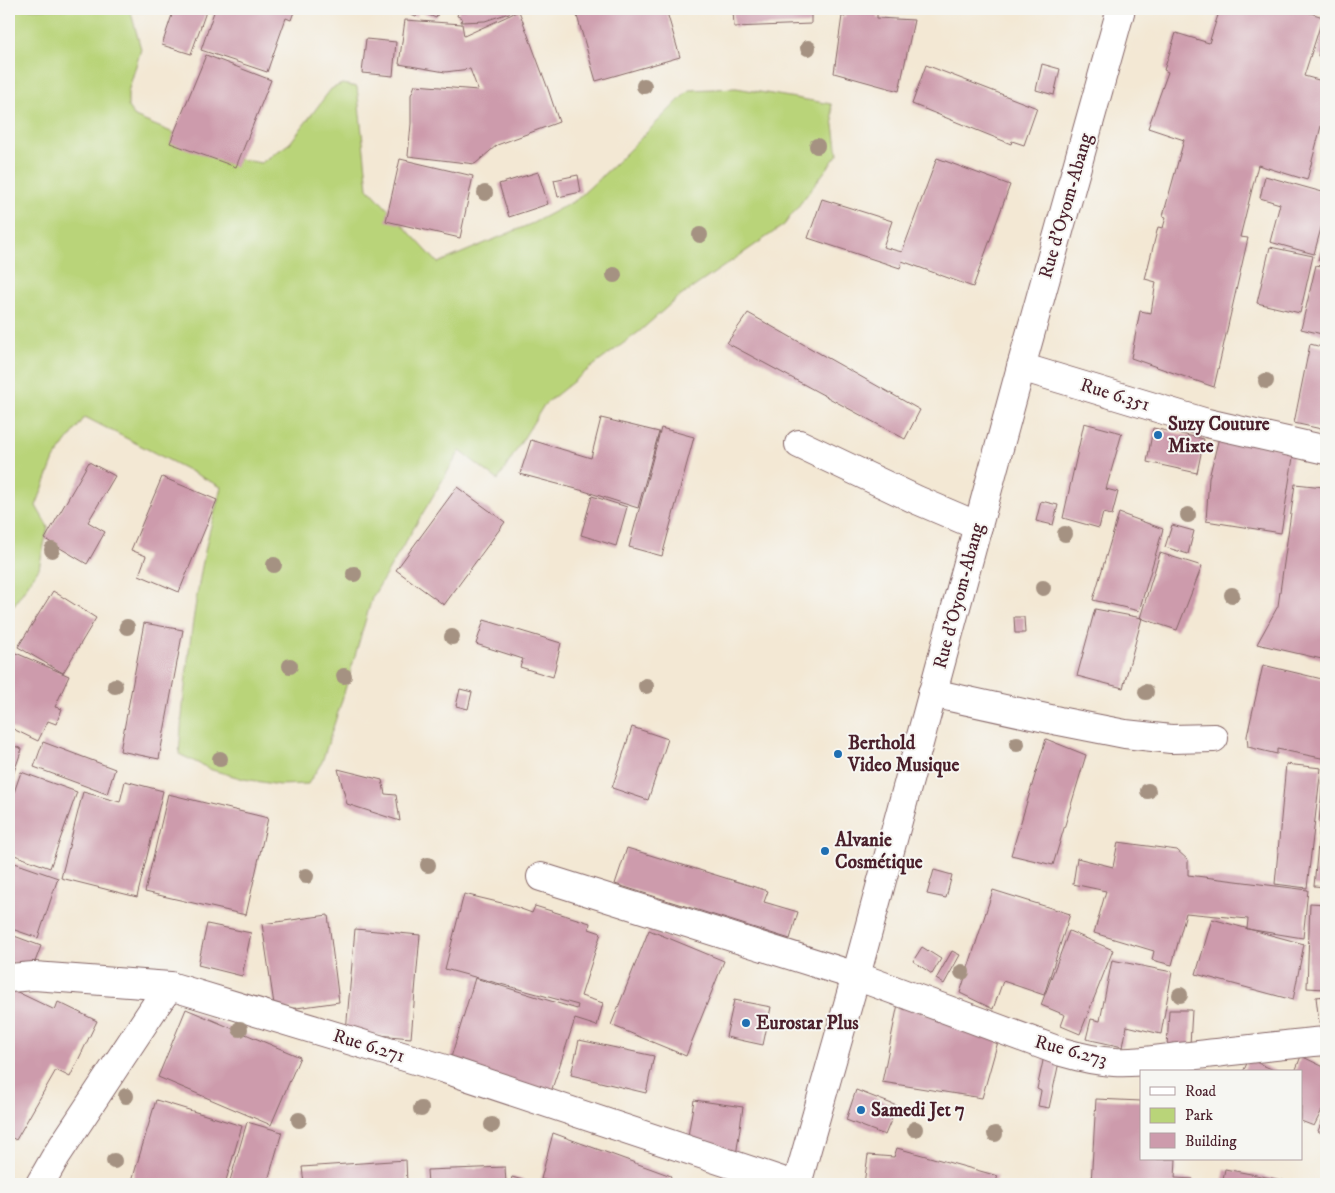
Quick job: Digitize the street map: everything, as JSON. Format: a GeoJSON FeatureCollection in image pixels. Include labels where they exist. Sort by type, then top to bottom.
{"type":"FeatureCollection","features":[{"type":"Feature","properties":{"kind":"street","name":"Rue d'Oyom-Abang"},"geometry":{"type":"LineString","coordinates":[[797,1184],[856,976],[1021,367],[1121,9]]}},
{"type":"Feature","properties":{"kind":"street","name":"Rue 6.351"},"geometry":{"type":"LineString","coordinates":[[1021,367],[1207,423],[1326,450]]}},
{"type":"Feature","properties":{"kind":"street"},"geometry":{"type":"LineString","coordinates":[[799,444],[917,500],[978,526]]}},
{"type":"Feature","properties":{"kind":"street"},"geometry":{"type":"LineString","coordinates":[[932,693],[1125,734],[1171,739],[1214,738]]}},
{"type":"Feature","properties":{"kind":"street","name":"Rue 6.273"},"geometry":{"type":"LineString","coordinates":[[541,876],[856,976],[1062,1052],[1089,1060],[1116,1062],[1144,1061],[1326,1041]]}},
{"type":"Feature","properties":{"kind":"street","name":"Rue 6.271"},"geometry":{"type":"LineString","coordinates":[[9,978],[34,976],[170,986],[445,1068],[791,1184]]}},
{"type":"Feature","properties":{"kind":"street"},"geometry":{"type":"LineString","coordinates":[[40,1184],[56,1156],[170,986]]}},
{"type":"Feature","properties":{"kind":"green space"},"geometry":{"type":"Polygon","coordinates":[[[9,9],[130,9],[141,49],[128,92],[128,107],[135,117],[234,158],[261,163],[290,143],[331,89],[342,84],[357,87],[368,188],[438,263],[533,223],[576,200],[689,90],[736,88],[831,104],[838,154],[784,225],[675,300],[640,331],[544,405],[498,480],[460,451],[372,598],[322,762],[308,784],[279,785],[244,779],[212,770],[179,754],[186,676],[197,597],[208,539],[221,487],[85,417],[54,459],[36,506],[48,527],[39,568],[14,605],[9,602],[9,9]]]}},
{"type":"Feature","properties":{"kind":"building"},"geometry":{"type":"Polygon","coordinates":[[[174,9],[207,9],[191,54],[162,45],[174,9]]]}},
{"type":"Feature","properties":{"kind":"building"},"geometry":{"type":"Polygon","coordinates":[[[215,9],[295,9],[291,20],[286,18],[267,72],[201,50],[215,9]]]}},
{"type":"Feature","properties":{"kind":"building"},"geometry":{"type":"Polygon","coordinates":[[[396,9],[440,9],[436,18],[419,11],[416,17],[396,9]]]}},
{"type":"Feature","properties":{"kind":"building"},"geometry":{"type":"Polygon","coordinates":[[[459,9],[521,9],[485,21],[461,22],[462,18],[457,16],[459,9]]]}},
{"type":"Feature","properties":{"kind":"building"},"geometry":{"type":"Polygon","coordinates":[[[575,9],[666,9],[680,57],[596,81],[575,9]]]}},
{"type":"Feature","properties":{"kind":"building"},"geometry":{"type":"Polygon","coordinates":[[[733,9],[811,9],[811,24],[734,27],[733,9]]]}},
{"type":"Feature","properties":{"kind":"building"},"geometry":{"type":"Polygon","coordinates":[[[845,9],[877,9],[877,18],[914,20],[899,91],[834,73],[842,16],[845,17],[845,9]]]}},
{"type":"Feature","properties":{"kind":"building"},"geometry":{"type":"Polygon","coordinates":[[[1220,9],[1298,9],[1323,17],[1304,76],[1326,82],[1326,107],[1307,180],[1258,165],[1240,237],[1248,238],[1214,387],[1131,358],[1140,311],[1151,313],[1156,282],[1145,279],[1158,227],[1163,228],[1166,217],[1163,216],[1184,140],[1148,128],[1168,72],[1164,70],[1176,33],[1209,43],[1220,9]]]}},
{"type":"Feature","properties":{"kind":"building"},"geometry":{"type":"Polygon","coordinates":[[[519,11],[559,122],[497,145],[475,164],[408,156],[411,95],[415,85],[478,90],[470,69],[445,72],[399,64],[405,20],[462,24],[464,36],[519,11]]]}},
{"type":"Feature","properties":{"kind":"building"},"geometry":{"type":"Polygon","coordinates":[[[1323,24],[1326,25],[1326,57],[1318,56],[1323,24]]]}},
{"type":"Feature","properties":{"kind":"building"},"geometry":{"type":"Polygon","coordinates":[[[366,39],[396,42],[393,76],[362,73],[366,39]]]}},
{"type":"Feature","properties":{"kind":"building"},"geometry":{"type":"Polygon","coordinates":[[[206,55],[271,80],[236,167],[170,143],[206,55]]]}},
{"type":"Feature","properties":{"kind":"building"},"geometry":{"type":"Polygon","coordinates":[[[1042,64],[1060,69],[1054,95],[1036,90],[1042,64]]]}},
{"type":"Feature","properties":{"kind":"building"},"geometry":{"type":"Polygon","coordinates":[[[926,65],[1037,108],[1024,145],[1012,141],[1011,144],[912,104],[926,65]]]}},
{"type":"Feature","properties":{"kind":"building"},"geometry":{"type":"Polygon","coordinates":[[[937,158],[1010,185],[973,287],[902,261],[900,268],[808,238],[822,199],[892,221],[883,247],[902,252],[937,158]]]}},
{"type":"Feature","properties":{"kind":"building"},"geometry":{"type":"Polygon","coordinates":[[[400,159],[473,176],[460,238],[386,221],[400,159]]]}},
{"type":"Feature","properties":{"kind":"building"},"geometry":{"type":"Polygon","coordinates":[[[538,172],[548,204],[509,217],[499,184],[538,172]]]}},
{"type":"Feature","properties":{"kind":"building"},"geometry":{"type":"Polygon","coordinates":[[[578,175],[581,192],[558,197],[554,180],[578,175]]]}},
{"type":"Feature","properties":{"kind":"building"},"geometry":{"type":"Polygon","coordinates":[[[1265,176],[1326,193],[1326,210],[1314,254],[1270,242],[1280,204],[1260,198],[1265,176]]]}},
{"type":"Feature","properties":{"kind":"building"},"geometry":{"type":"Polygon","coordinates":[[[1326,232],[1326,262],[1318,260],[1326,232]]]}},
{"type":"Feature","properties":{"kind":"building"},"geometry":{"type":"Polygon","coordinates":[[[1270,247],[1313,256],[1300,313],[1257,303],[1270,247]]]}},
{"type":"Feature","properties":{"kind":"building"},"geometry":{"type":"Polygon","coordinates":[[[1316,265],[1326,267],[1326,335],[1301,329],[1316,265]]]}},
{"type":"Feature","properties":{"kind":"building"},"geometry":{"type":"Polygon","coordinates":[[[748,313],[920,410],[905,439],[727,343],[748,313]]]}},
{"type":"Feature","properties":{"kind":"building"},"geometry":{"type":"Polygon","coordinates":[[[1310,344],[1326,348],[1326,430],[1294,423],[1310,344]]]}},
{"type":"Feature","properties":{"kind":"building"},"geometry":{"type":"Polygon","coordinates":[[[601,418],[659,432],[638,508],[520,474],[531,440],[591,458],[601,418]]]}},
{"type":"Feature","properties":{"kind":"building"},"geometry":{"type":"Polygon","coordinates":[[[1084,423],[1122,433],[1106,489],[1118,492],[1112,515],[1103,513],[1099,528],[1063,518],[1084,423]]]}},
{"type":"Feature","properties":{"kind":"building"},"geometry":{"type":"Polygon","coordinates":[[[661,428],[694,437],[662,556],[629,547],[661,428]]]}},
{"type":"Feature","properties":{"kind":"building"},"geometry":{"type":"Polygon","coordinates":[[[1153,428],[1204,439],[1197,473],[1147,462],[1153,428]]]}},
{"type":"Feature","properties":{"kind":"building"},"geometry":{"type":"Polygon","coordinates":[[[1219,437],[1294,451],[1281,533],[1206,521],[1209,478],[1219,437]]]}},
{"type":"Feature","properties":{"kind":"building"},"geometry":{"type":"Polygon","coordinates":[[[89,462],[115,476],[88,522],[105,532],[87,564],[45,539],[89,462]]]}},
{"type":"Feature","properties":{"kind":"building"},"geometry":{"type":"Polygon","coordinates":[[[162,477],[217,500],[179,592],[139,575],[146,556],[131,550],[162,477]]]}},
{"type":"Feature","properties":{"kind":"building"},"geometry":{"type":"Polygon","coordinates":[[[1325,482],[1326,660],[1257,644],[1278,606],[1295,484],[1324,487],[1325,482]]]}},
{"type":"Feature","properties":{"kind":"building"},"geometry":{"type":"Polygon","coordinates":[[[457,487],[505,522],[444,605],[396,570],[457,487]]]}},
{"type":"Feature","properties":{"kind":"building"},"geometry":{"type":"Polygon","coordinates":[[[592,496],[627,507],[616,546],[581,535],[592,496]]]}},
{"type":"Feature","properties":{"kind":"building"},"geometry":{"type":"Polygon","coordinates":[[[1041,501],[1058,505],[1053,525],[1036,521],[1041,501]]]}},
{"type":"Feature","properties":{"kind":"building"},"geometry":{"type":"Polygon","coordinates":[[[1119,513],[1163,529],[1139,611],[1093,600],[1119,513]]]}},
{"type":"Feature","properties":{"kind":"building"},"geometry":{"type":"Polygon","coordinates":[[[1172,525],[1194,531],[1188,554],[1165,547],[1172,525]]]}},
{"type":"Feature","properties":{"kind":"building"},"geometry":{"type":"Polygon","coordinates":[[[1160,553],[1202,566],[1177,630],[1140,618],[1160,553]]]}},
{"type":"Feature","properties":{"kind":"building"},"geometry":{"type":"Polygon","coordinates":[[[53,591],[96,618],[63,673],[18,647],[53,591]]]}},
{"type":"Feature","properties":{"kind":"building"},"geometry":{"type":"Polygon","coordinates":[[[1095,609],[1142,618],[1123,688],[1077,676],[1095,609]]]}},
{"type":"Feature","properties":{"kind":"building"},"geometry":{"type":"Polygon","coordinates":[[[1014,617],[1024,617],[1025,633],[1015,633],[1014,617]]]}},
{"type":"Feature","properties":{"kind":"building"},"geometry":{"type":"Polygon","coordinates":[[[484,620],[561,643],[553,677],[520,667],[523,659],[476,644],[484,620]]]}},
{"type":"Feature","properties":{"kind":"building"},"geometry":{"type":"Polygon","coordinates":[[[144,623],[183,630],[159,759],[120,751],[144,623]]]}},
{"type":"Feature","properties":{"kind":"building"},"geometry":{"type":"Polygon","coordinates":[[[9,650],[69,676],[55,707],[62,709],[56,724],[48,721],[38,741],[9,727],[9,650]]]}},
{"type":"Feature","properties":{"kind":"building"},"geometry":{"type":"Polygon","coordinates":[[[1263,665],[1326,680],[1326,759],[1277,749],[1277,754],[1248,747],[1247,736],[1263,665]]]}},
{"type":"Feature","properties":{"kind":"building"},"geometry":{"type":"Polygon","coordinates":[[[460,689],[472,692],[468,709],[456,706],[460,689]]]}},
{"type":"Feature","properties":{"kind":"building"},"geometry":{"type":"Polygon","coordinates":[[[632,727],[668,739],[648,800],[612,788],[632,727]]]}},
{"type":"Feature","properties":{"kind":"building"},"geometry":{"type":"Polygon","coordinates":[[[1046,739],[1086,755],[1053,865],[1011,855],[1046,739]]]}},
{"type":"Feature","properties":{"kind":"building"},"geometry":{"type":"Polygon","coordinates":[[[43,742],[115,769],[107,794],[34,767],[43,742]]]}},
{"type":"Feature","properties":{"kind":"building"},"geometry":{"type":"Polygon","coordinates":[[[9,744],[22,749],[9,786],[9,744]]]}},
{"type":"Feature","properties":{"kind":"building"},"geometry":{"type":"Polygon","coordinates":[[[1286,764],[1321,768],[1307,888],[1275,884],[1286,764]]]}},
{"type":"Feature","properties":{"kind":"building"},"geometry":{"type":"Polygon","coordinates":[[[338,769],[382,780],[385,794],[396,795],[400,821],[347,804],[338,769]]]}},
{"type":"Feature","properties":{"kind":"building"},"geometry":{"type":"Polygon","coordinates":[[[1324,770],[1326,770],[1326,822],[1319,822],[1324,770]]]}},
{"type":"Feature","properties":{"kind":"building"},"geometry":{"type":"Polygon","coordinates":[[[21,772],[77,792],[50,868],[9,853],[9,807],[21,772]]]}},
{"type":"Feature","properties":{"kind":"building"},"geometry":{"type":"Polygon","coordinates":[[[125,781],[163,791],[137,897],[61,878],[83,792],[120,802],[125,781]]]}},
{"type":"Feature","properties":{"kind":"building"},"geometry":{"type":"Polygon","coordinates":[[[168,794],[268,818],[246,915],[145,892],[168,794]]]}},
{"type":"Feature","properties":{"kind":"building"},"geometry":{"type":"Polygon","coordinates":[[[1320,825],[1326,825],[1326,887],[1314,886],[1320,825]]]}},
{"type":"Feature","properties":{"kind":"building"},"geometry":{"type":"Polygon","coordinates":[[[1118,842],[1177,850],[1188,860],[1188,875],[1308,890],[1303,938],[1247,929],[1248,919],[1186,913],[1172,965],[1152,960],[1154,951],[1094,933],[1106,891],[1073,884],[1077,858],[1113,867],[1118,842]]]}},
{"type":"Feature","properties":{"kind":"building"},"geometry":{"type":"Polygon","coordinates":[[[627,848],[768,891],[764,902],[798,912],[790,939],[615,884],[627,848]]]}},
{"type":"Feature","properties":{"kind":"building"},"geometry":{"type":"Polygon","coordinates":[[[9,861],[58,878],[38,938],[9,928],[9,861]]]}},
{"type":"Feature","properties":{"kind":"building"},"geometry":{"type":"Polygon","coordinates":[[[934,870],[952,875],[946,898],[927,894],[934,870]]]}},
{"type":"Feature","properties":{"kind":"building"},"geometry":{"type":"Polygon","coordinates":[[[993,890],[1070,914],[1044,995],[1003,981],[993,1009],[960,993],[993,890]]]}},
{"type":"Feature","properties":{"kind":"building"},"geometry":{"type":"Polygon","coordinates":[[[464,894],[510,905],[532,913],[535,906],[590,923],[589,929],[601,933],[581,996],[603,1003],[597,1026],[575,1019],[549,1098],[449,1064],[475,978],[577,1009],[578,1005],[445,969],[464,894]]]}},
{"type":"Feature","properties":{"kind":"building"},"geometry":{"type":"Polygon","coordinates":[[[1310,903],[1326,904],[1326,989],[1307,988],[1310,903]]]}},
{"type":"Feature","properties":{"kind":"building"},"geometry":{"type":"Polygon","coordinates":[[[328,915],[339,1002],[275,1011],[262,924],[328,915]]]}},
{"type":"Feature","properties":{"kind":"building"},"geometry":{"type":"Polygon","coordinates":[[[1212,919],[1304,944],[1293,1000],[1196,974],[1212,919]]]}},
{"type":"Feature","properties":{"kind":"building"},"geometry":{"type":"Polygon","coordinates":[[[207,924],[251,933],[242,976],[198,965],[207,924]]]}},
{"type":"Feature","properties":{"kind":"building"},"geometry":{"type":"Polygon","coordinates":[[[355,929],[420,935],[411,1038],[346,1032],[355,929]]]}},
{"type":"Feature","properties":{"kind":"building"},"geometry":{"type":"Polygon","coordinates":[[[649,930],[724,961],[686,1056],[611,1025],[649,930]]]}},
{"type":"Feature","properties":{"kind":"building"},"geometry":{"type":"Polygon","coordinates":[[[1069,931],[1113,950],[1080,1034],[1061,1026],[1065,1015],[1041,1005],[1069,931]]]}},
{"type":"Feature","properties":{"kind":"building"},"geometry":{"type":"Polygon","coordinates":[[[9,934],[41,946],[32,970],[9,961],[9,934]]]}},
{"type":"Feature","properties":{"kind":"building"},"geometry":{"type":"Polygon","coordinates":[[[922,947],[941,959],[932,974],[913,961],[922,947]]]}},
{"type":"Feature","properties":{"kind":"building"},"geometry":{"type":"Polygon","coordinates":[[[952,951],[960,955],[944,984],[936,979],[952,951]]]}},
{"type":"Feature","properties":{"kind":"building"},"geometry":{"type":"Polygon","coordinates":[[[1112,960],[1172,972],[1161,1034],[1127,1026],[1123,1047],[1086,1039],[1091,1019],[1100,1021],[1112,960]]]}},
{"type":"Feature","properties":{"kind":"building"},"geometry":{"type":"Polygon","coordinates":[[[9,988],[55,1010],[58,1002],[97,1021],[70,1077],[56,1070],[16,1140],[9,1136],[9,988]]]}},
{"type":"Feature","properties":{"kind":"building"},"geometry":{"type":"Polygon","coordinates":[[[1326,996],[1326,1021],[1319,1022],[1316,997],[1326,996]]]}},
{"type":"Feature","properties":{"kind":"building"},"geometry":{"type":"Polygon","coordinates":[[[734,1000],[771,1007],[763,1045],[726,1037],[734,1000]]]}},
{"type":"Feature","properties":{"kind":"building"},"geometry":{"type":"Polygon","coordinates":[[[898,1004],[999,1038],[982,1098],[882,1082],[898,1004]]]}},
{"type":"Feature","properties":{"kind":"building"},"geometry":{"type":"Polygon","coordinates":[[[186,1009],[300,1057],[271,1125],[158,1077],[186,1009]]]}},
{"type":"Feature","properties":{"kind":"building"},"geometry":{"type":"Polygon","coordinates":[[[1169,1010],[1192,1010],[1190,1045],[1167,1048],[1169,1010]]]}},
{"type":"Feature","properties":{"kind":"building"},"geometry":{"type":"Polygon","coordinates":[[[579,1040],[654,1056],[646,1093],[571,1075],[579,1040]]]}},
{"type":"Feature","properties":{"kind":"building"},"geometry":{"type":"Polygon","coordinates":[[[1044,1056],[1059,1062],[1049,1108],[1038,1106],[1041,1091],[1037,1089],[1044,1056]]]}},
{"type":"Feature","properties":{"kind":"building"},"geometry":{"type":"Polygon","coordinates":[[[1301,1056],[1326,1068],[1326,1102],[1314,1126],[1302,1121],[1302,1070],[1296,1070],[1301,1056]]]}},
{"type":"Feature","properties":{"kind":"building"},"geometry":{"type":"Polygon","coordinates":[[[1249,1059],[1274,1070],[1244,1070],[1249,1059]]]}},
{"type":"Feature","properties":{"kind":"building"},"geometry":{"type":"Polygon","coordinates":[[[856,1090],[897,1106],[885,1135],[846,1120],[856,1090]]]}},
{"type":"Feature","properties":{"kind":"building"},"geometry":{"type":"Polygon","coordinates":[[[1096,1099],[1140,1101],[1140,1160],[1176,1160],[1175,1178],[1193,1179],[1192,1184],[1091,1184],[1096,1099]]]}},
{"type":"Feature","properties":{"kind":"building"},"geometry":{"type":"Polygon","coordinates":[[[156,1100],[242,1126],[225,1184],[131,1184],[156,1100]]]}},
{"type":"Feature","properties":{"kind":"building"},"geometry":{"type":"Polygon","coordinates":[[[694,1100],[743,1107],[736,1156],[686,1148],[694,1100]]]}},
{"type":"Feature","properties":{"kind":"building"},"geometry":{"type":"Polygon","coordinates":[[[1326,1111],[1326,1136],[1318,1131],[1326,1111]]]}},
{"type":"Feature","properties":{"kind":"building"},"geometry":{"type":"Polygon","coordinates":[[[247,1122],[282,1132],[267,1184],[229,1184],[247,1122]]]}},
{"type":"Feature","properties":{"kind":"building"},"geometry":{"type":"Polygon","coordinates":[[[553,1133],[671,1176],[668,1184],[558,1184],[541,1179],[553,1133]]]}},
{"type":"Feature","properties":{"kind":"building"},"geometry":{"type":"Polygon","coordinates":[[[897,1148],[998,1176],[995,1184],[864,1184],[868,1155],[894,1157],[897,1148]]]}},
{"type":"Feature","properties":{"kind":"building"},"geometry":{"type":"Polygon","coordinates":[[[406,1160],[407,1184],[304,1184],[302,1167],[406,1160]]]}},
{"type":"Feature","properties":{"kind":"building"},"geometry":{"type":"Polygon","coordinates":[[[505,1167],[506,1184],[428,1184],[427,1170],[505,1167]]]}},
{"type":"Feature","properties":{"kind":"building"},"geometry":{"type":"Polygon","coordinates":[[[1225,1169],[1297,1183],[1297,1184],[1222,1184],[1225,1169]]]}},
{"type":"Feature","properties":{"kind":"building"},"geometry":{"type":"Polygon","coordinates":[[[512,1177],[530,1182],[529,1184],[510,1184],[512,1177]]]}},
{"type":"Feature","properties":{"kind":"building"},"geometry":{"type":"Polygon","coordinates":[[[269,1180],[287,1183],[287,1184],[268,1184],[269,1180]]]}},
{"type":"Feature","properties":{"kind":"place","name":"Suzy Couture Mixte"},"geometry":{"type":"Point","coordinates":[1158,435]}},
{"type":"Feature","properties":{"kind":"place","name":"Berthold Video Musique"},"geometry":{"type":"Point","coordinates":[838,754]}},
{"type":"Feature","properties":{"kind":"place","name":"Alvanie Cosmétique"},"geometry":{"type":"Point","coordinates":[825,851]}},
{"type":"Feature","properties":{"kind":"place","name":"Eurostar Plus"},"geometry":{"type":"Point","coordinates":[746,1023]}},
{"type":"Feature","properties":{"kind":"place","name":"Samedi Jet 7"},"geometry":{"type":"Point","coordinates":[861,1110]}}]}
